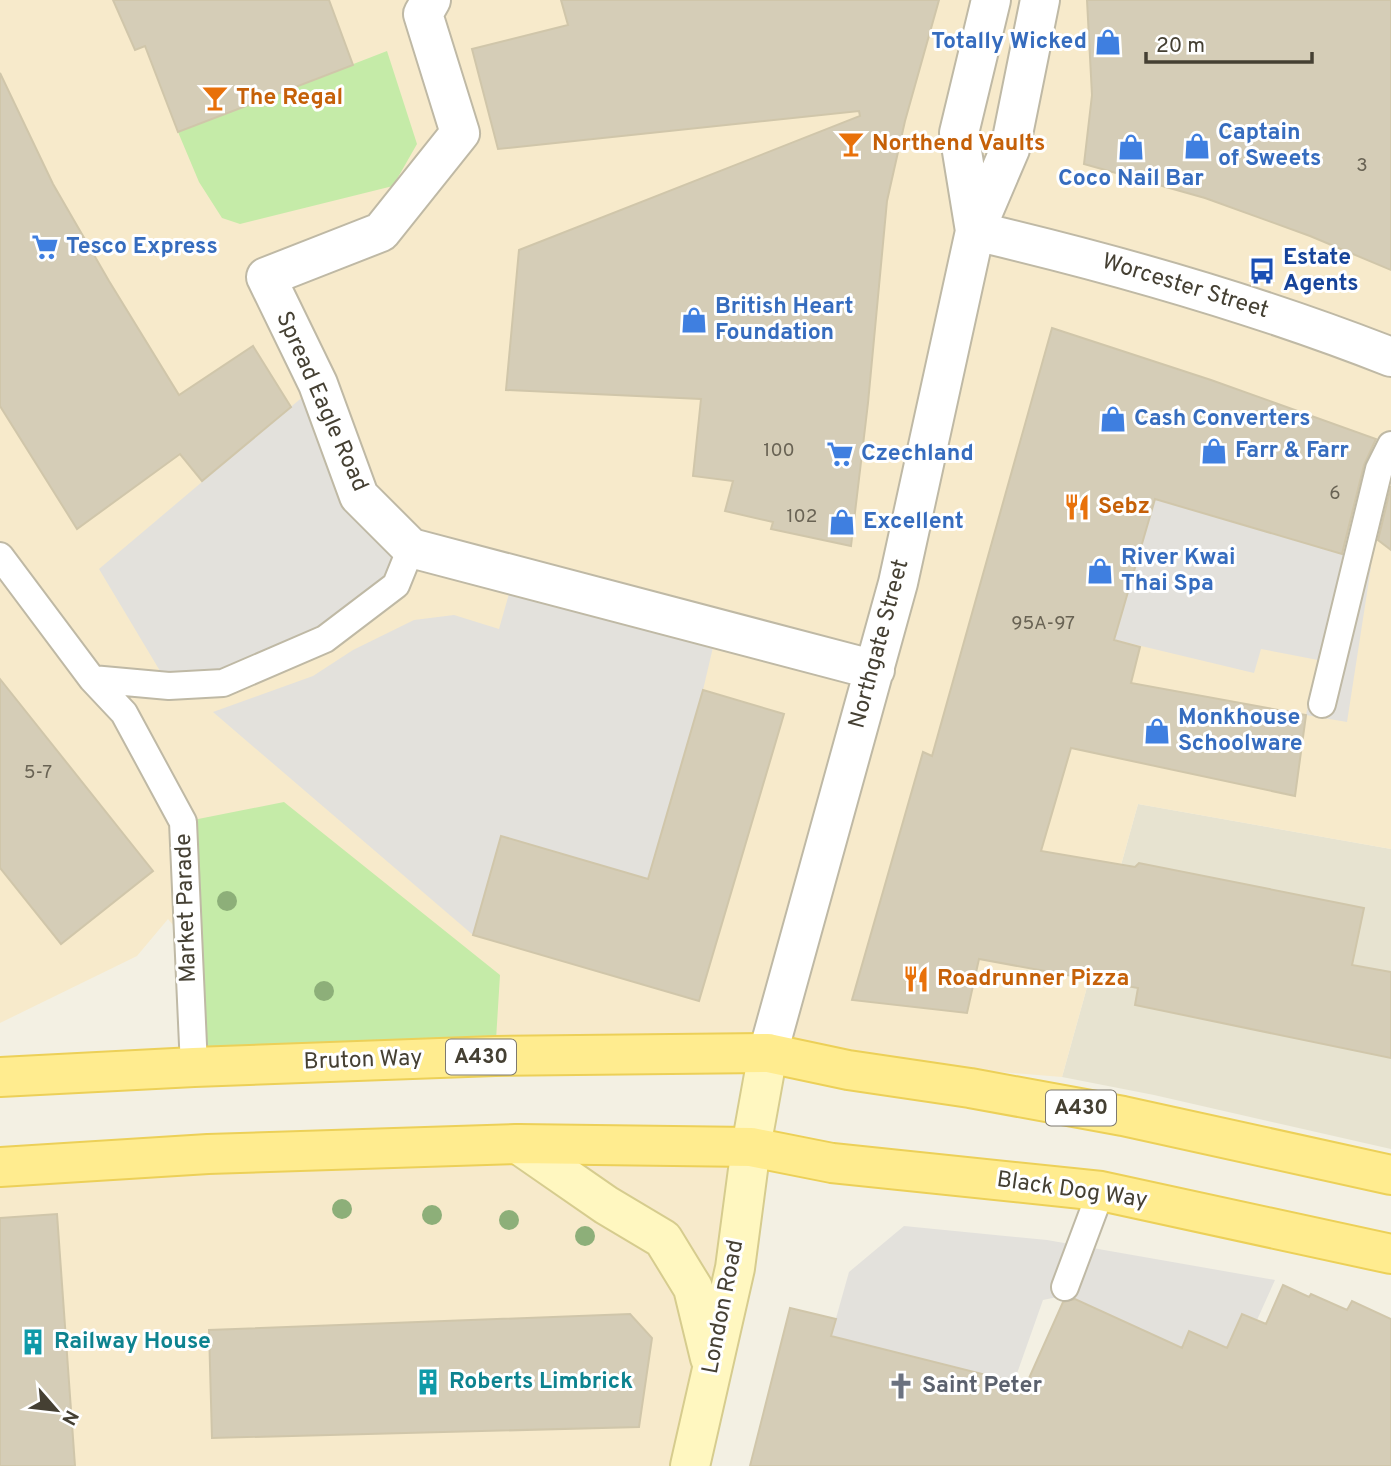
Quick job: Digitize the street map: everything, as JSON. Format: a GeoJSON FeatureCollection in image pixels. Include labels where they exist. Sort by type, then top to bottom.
{"type":"FeatureCollection","features":[{"type":"Feature","properties":{"kind":"main road","name":"Bruton Way"},"geometry":{"type":"LineString","coordinates":[[0,1077],[495,1056],[768,1053]]}},
{"type":"Feature","properties":{"kind":"main road","name":"London Road"},"geometry":{"type":"LineString","coordinates":[[690,1466],[735,1268],[751,1147],[768,1053]]}},
{"type":"Feature","properties":{"kind":"main road","name":"A430"},"geometry":{"type":"LineString","coordinates":[[768,1053],[848,1070],[970,1088],[1123,1116],[1391,1175]]}},
{"type":"Feature","properties":{"kind":"main road"},"geometry":{"type":"LineString","coordinates":[[0,1167],[208,1154],[519,1144],[751,1147]]}},
{"type":"Feature","properties":{"kind":"main road"},"geometry":{"type":"LineString","coordinates":[[519,1144],[606,1205],[663,1239],[693,1288],[713,1367]]}},
{"type":"Feature","properties":{"kind":"main road","name":"Black Dog Way"},"geometry":{"type":"LineString","coordinates":[[751,1147],[832,1163],[1101,1191],[1391,1254]]}},
{"type":"Feature","properties":{"kind":"street","name":"Spread Eagle Road"},"geometry":{"type":"LineString","coordinates":[[411,548],[359,496],[318,384],[266,277],[381,232],[460,133],[424,14],[431,0]]}},
{"type":"Feature","properties":{"kind":"street","name":"Northgate Street"},"geometry":{"type":"LineString","coordinates":[[975,231],[959,133],[991,0]]}},
{"type":"Feature","properties":{"kind":"street","name":"Northgate Street"},"geometry":{"type":"LineString","coordinates":[[768,1053],[898,583],[975,231],[1010,149],[1040,0]]}},
{"type":"Feature","properties":{"kind":"street","name":"Worcester Street"},"geometry":{"type":"LineString","coordinates":[[975,231],[1088,258],[1309,325],[1391,357]]}},
{"type":"Feature","properties":{"kind":"street"},"geometry":{"type":"LineString","coordinates":[[411,548],[875,670]]}},
{"type":"Feature","properties":{"kind":"lane"},"geometry":{"type":"LineString","coordinates":[[1322,704],[1379,469],[1391,445]]}},
{"type":"Feature","properties":{"kind":"lane"},"geometry":{"type":"LineString","coordinates":[[92,679],[169,686],[223,683],[325,639],[396,585],[411,548]]}},
{"type":"Feature","properties":{"kind":"lane","name":"Market Parade"},"geometry":{"type":"LineString","coordinates":[[0,556],[92,679],[124,713],[183,822],[194,1067]]}},
{"type":"Feature","properties":{"kind":"lane"},"geometry":{"type":"LineString","coordinates":[[1065,1287],[1101,1191]]}},
{"type":"Feature","properties":{"kind":"shaded area"},"geometry":{"type":"Polygon","coordinates":[[[0,0],[1391,0],[1391,849],[1138,804],[1062,1077],[768,1053],[495,1056],[189,944],[168,919],[137,956],[0,1023],[0,0]]]}},
{"type":"Feature","properties":{"kind":"shaded area"},"geometry":{"type":"Polygon","coordinates":[[[318,384],[411,548],[396,585],[325,639],[169,686],[99,569],[318,384]]]}},
{"type":"Feature","properties":{"kind":"shaded area"},"geometry":{"type":"Polygon","coordinates":[[[1154,499],[1343,554],[1371,567],[1347,722],[1306,715],[1318,660],[1261,649],[1254,673],[1112,639],[1129,590],[1154,499]]]}},
{"type":"Feature","properties":{"kind":"shaded area"},"geometry":{"type":"Polygon","coordinates":[[[514,576],[717,630],[703,690],[648,879],[501,837],[473,935],[213,712],[313,676],[353,650],[414,620],[454,615],[499,629],[514,576]]]}},
{"type":"Feature","properties":{"kind":"shaded area"},"geometry":{"type":"Polygon","coordinates":[[[1138,804],[1391,849],[1391,1149],[1062,1077],[1138,804]]]}},
{"type":"Feature","properties":{"kind":"shaded area"},"geometry":{"type":"Polygon","coordinates":[[[751,1147],[690,1466],[0,1466],[0,1167],[751,1147]]]}},
{"type":"Feature","properties":{"kind":"shaded area"},"geometry":{"type":"Polygon","coordinates":[[[904,1226],[1047,1240],[1275,1280],[1257,1320],[1242,1314],[1227,1348],[1189,1331],[1182,1348],[1067,1295],[1043,1300],[1014,1382],[831,1336],[849,1272],[904,1226]]]}},
{"type":"Feature","properties":{"kind":"green space"},"geometry":{"type":"Polygon","coordinates":[[[387,51],[417,144],[393,186],[240,224],[222,218],[199,182],[178,132],[387,51]]]}},
{"type":"Feature","properties":{"kind":"green space"},"geometry":{"type":"Polygon","coordinates":[[[284,802],[500,975],[495,1056],[194,1067],[183,822],[284,802]]]}},
{"type":"Feature","properties":{"kind":"building","name":"The Regal"},"geometry":{"type":"Polygon","coordinates":[[[113,0],[329,0],[353,65],[178,132],[145,46],[135,50],[113,0]]]}},
{"type":"Feature","properties":{"kind":"building"},"geometry":{"type":"Polygon","coordinates":[[[561,0],[939,0],[905,121],[887,201],[851,546],[771,529],[773,522],[725,511],[733,481],[693,476],[701,399],[506,390],[519,250],[860,116],[859,111],[498,149],[472,49],[568,25],[561,0]]]}},
{"type":"Feature","properties":{"kind":"building"},"geometry":{"type":"Polygon","coordinates":[[[1087,0],[1391,0],[1391,270],[1310,236],[1205,198],[1084,164],[1092,95],[1087,0]]]}},
{"type":"Feature","properties":{"kind":"building"},"geometry":{"type":"Polygon","coordinates":[[[0,73],[53,184],[179,395],[253,346],[291,407],[202,481],[180,454],[77,529],[0,406],[0,73]]]}},
{"type":"Feature","properties":{"kind":"building"},"geometry":{"type":"Polygon","coordinates":[[[1052,328],[1211,380],[1376,439],[1364,465],[1342,554],[1155,499],[1114,640],[1140,647],[1131,683],[1306,715],[1295,796],[1071,748],[1041,851],[1135,867],[1139,863],[1364,908],[1352,965],[1391,972],[1391,1058],[1135,1005],[1138,988],[979,959],[967,1013],[852,1000],[923,752],[932,756],[1052,328]]]}},
{"type":"Feature","properties":{"kind":"building"},"geometry":{"type":"Polygon","coordinates":[[[1391,486],[1391,550],[1378,540],[1391,486]]]}},
{"type":"Feature","properties":{"kind":"building"},"geometry":{"type":"Polygon","coordinates":[[[0,679],[153,871],[61,944],[0,868],[0,679]]]}},
{"type":"Feature","properties":{"kind":"building"},"geometry":{"type":"Polygon","coordinates":[[[703,690],[784,714],[699,1001],[473,935],[501,836],[648,879],[703,690]]]}},
{"type":"Feature","properties":{"kind":"building","name":"Railway House"},"geometry":{"type":"Polygon","coordinates":[[[57,1214],[75,1466],[0,1466],[0,1218],[57,1214]]]}},
{"type":"Feature","properties":{"kind":"building"},"geometry":{"type":"Polygon","coordinates":[[[1283,1285],[1347,1310],[1352,1301],[1391,1319],[1391,1466],[750,1466],[790,1308],[836,1319],[831,1336],[1026,1385],[1063,1302],[1075,1299],[1182,1348],[1189,1331],[1227,1348],[1242,1314],[1266,1324],[1283,1285]]]}},
{"type":"Feature","properties":{"kind":"building","name":"Roberts Limbrick"},"geometry":{"type":"Polygon","coordinates":[[[630,1314],[652,1338],[639,1427],[212,1438],[209,1330],[630,1314]]]}},
{"type":"Feature","properties":{"kind":"place","name":"Totally Wicked"},"geometry":{"type":"Point","coordinates":[1108,42]}},
{"type":"Feature","properties":{"kind":"place","name":"The Regal"},"geometry":{"type":"Point","coordinates":[215,98]}},
{"type":"Feature","properties":{"kind":"place","name":"Northend Vaults"},"geometry":{"type":"Point","coordinates":[851,144]}},
{"type":"Feature","properties":{"kind":"place","name":"Captain of Sweets"},"geometry":{"type":"Point","coordinates":[1197,146]}},
{"type":"Feature","properties":{"kind":"place","name":"Coco Nail Bar"},"geometry":{"type":"Point","coordinates":[1131,147]}},
{"type":"Feature","properties":{"kind":"place","name":"Tesco Express"},"geometry":{"type":"Point","coordinates":[45,247]}},
{"type":"Feature","properties":{"kind":"place","name":"Estate Agents"},"geometry":{"type":"Point","coordinates":[1262,271]}},
{"type":"Feature","properties":{"kind":"place","name":"British Heart Foundation"},"geometry":{"type":"Point","coordinates":[694,320]}},
{"type":"Feature","properties":{"kind":"place","name":"Cash Converters"},"geometry":{"type":"Point","coordinates":[1113,419]}},
{"type":"Feature","properties":{"kind":"place","name":"Farr & Farr"},"geometry":{"type":"Point","coordinates":[1214,451]}},
{"type":"Feature","properties":{"kind":"place","name":"Czechland"},"geometry":{"type":"Point","coordinates":[840,454]}},
{"type":"Feature","properties":{"kind":"place","name":"Sebz"},"geometry":{"type":"Point","coordinates":[1077,507]}},
{"type":"Feature","properties":{"kind":"place","name":"Excellent"},"geometry":{"type":"Point","coordinates":[842,522]}},
{"type":"Feature","properties":{"kind":"place","name":"River Kwai Thai Spa"},"geometry":{"type":"Point","coordinates":[1100,571]}},
{"type":"Feature","properties":{"kind":"place","name":"Monkhouse Schoolware"},"geometry":{"type":"Point","coordinates":[1157,731]}},
{"type":"Feature","properties":{"kind":"place","name":"Roadrunner Pizza"},"geometry":{"type":"Point","coordinates":[916,979]}},
{"type":"Feature","properties":{"kind":"place","name":"Railway House"},"geometry":{"type":"Point","coordinates":[33,1342]}},
{"type":"Feature","properties":{"kind":"place","name":"Roberts Limbrick"},"geometry":{"type":"Point","coordinates":[428,1382]}},
{"type":"Feature","properties":{"kind":"place","name":"Saint Peter"},"geometry":{"type":"Point","coordinates":[901,1386]}}]}
